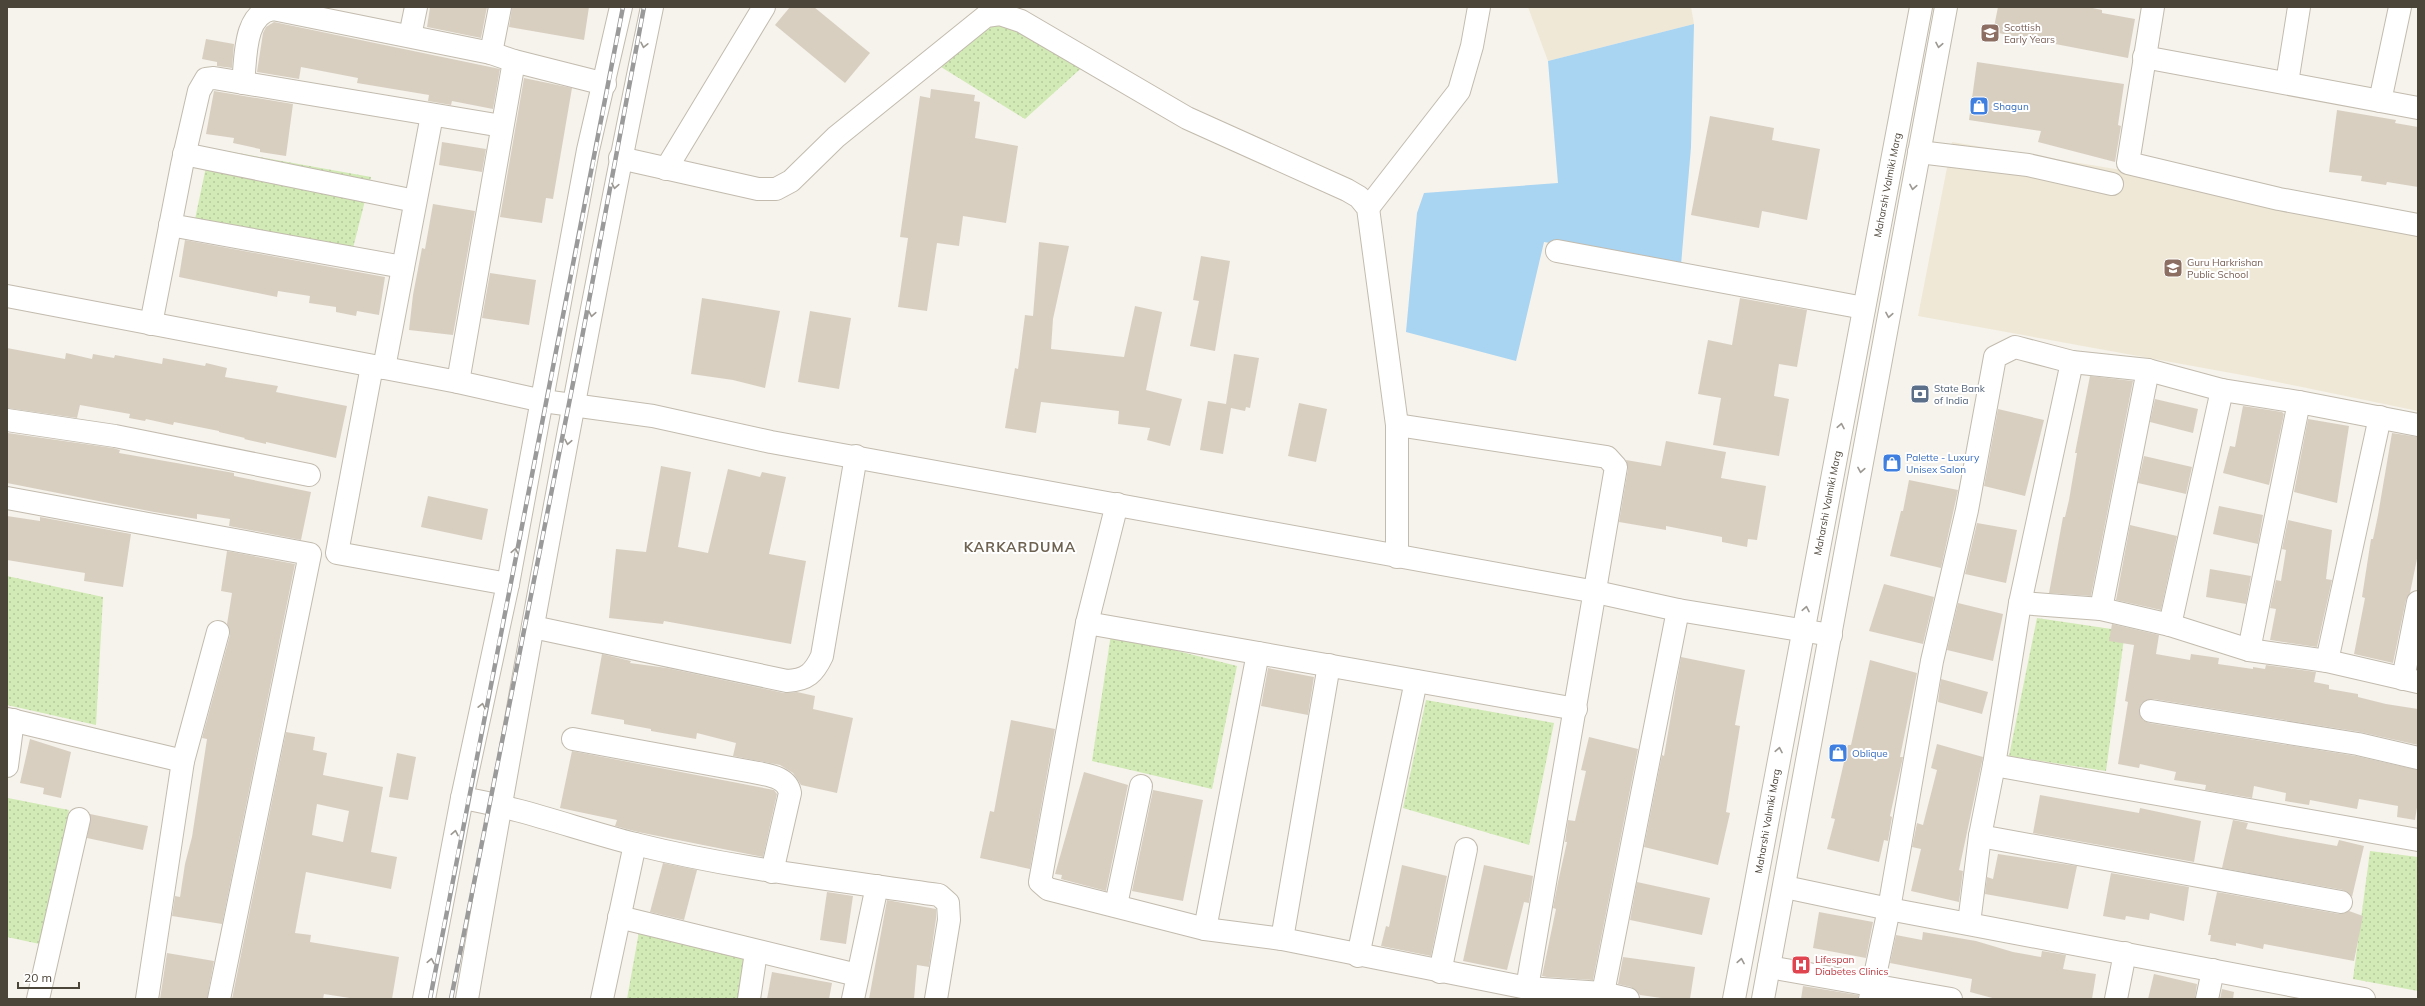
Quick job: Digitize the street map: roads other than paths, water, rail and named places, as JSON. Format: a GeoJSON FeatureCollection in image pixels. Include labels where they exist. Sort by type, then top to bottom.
{"type":"FeatureCollection","features":[{"type":"Feature","properties":{"kind":"street"},"geometry":{"type":"LineString","coordinates":[[410,36],[416,7]]}},
{"type":"Feature","properties":{"kind":"street"},"geometry":{"type":"LineString","coordinates":[[491,53],[500,7]]}},
{"type":"Feature","properties":{"kind":"street"},"geometry":{"type":"LineString","coordinates":[[424,999],[462,798],[508,584],[543,401],[588,150],[605,84],[621,7]]}},
{"type":"Feature","properties":{"kind":"street"},"geometry":{"type":"LineString","coordinates":[[467,999],[500,805],[620,158],[652,7]]}},
{"type":"Feature","properties":{"kind":"street"},"geometry":{"type":"LineString","coordinates":[[666,169],[764,7]]}},
{"type":"Feature","properties":{"kind":"street"},"geometry":{"type":"LineString","coordinates":[[1368,208],[1459,91],[1472,46],[1479,7]]}},
{"type":"Feature","properties":{"kind":"street","name":"Maharshi Valmiki Marg"},"geometry":{"type":"LineString","coordinates":[[1734,999],[1802,629],[1921,7]]}},
{"type":"Feature","properties":{"kind":"street"},"geometry":{"type":"LineString","coordinates":[[1763,999],[1785,887],[1946,7]]}},
{"type":"Feature","properties":{"kind":"street"},"geometry":{"type":"LineString","coordinates":[[2153,7],[2128,163],[2279,199],[2418,225]]}},
{"type":"Feature","properties":{"kind":"street"},"geometry":{"type":"LineString","coordinates":[[2287,83],[2299,7]]}},
{"type":"Feature","properties":{"kind":"street"},"geometry":{"type":"LineString","coordinates":[[2380,101],[2400,7]]}},
{"type":"Feature","properties":{"kind":"street"},"geometry":{"type":"LineString","coordinates":[[243,83],[250,32],[259,13],[273,9],[491,53],[514,61],[605,84]]}},
{"type":"Feature","properties":{"kind":"street"},"geometry":{"type":"LineString","coordinates":[[620,158],[758,189],[776,189],[791,181],[836,137],[989,11],[1021,21],[1186,118],[1347,190],[1359,197],[1368,208],[1397,425],[1397,556]]}},
{"type":"Feature","properties":{"kind":"street"},"geometry":{"type":"LineString","coordinates":[[2144,57],[2418,108]]}},
{"type":"Feature","properties":{"kind":"street"},"geometry":{"type":"LineString","coordinates":[[458,382],[514,61]]}},
{"type":"Feature","properties":{"kind":"street"},"geometry":{"type":"LineString","coordinates":[[151,324],[184,154],[201,84],[206,79],[214,78],[502,126]]}},
{"type":"Feature","properties":{"kind":"street"},"geometry":{"type":"LineString","coordinates":[[432,115],[403,267],[378,367],[337,553],[508,584]]}},
{"type":"Feature","properties":{"kind":"street"},"geometry":{"type":"LineString","coordinates":[[1919,152],[2028,165],[2112,184]]}},
{"type":"Feature","properties":{"kind":"street"},"geometry":{"type":"LineString","coordinates":[[184,154],[415,201]]}},
{"type":"Feature","properties":{"kind":"street"},"geometry":{"type":"LineString","coordinates":[[170,225],[403,267]]}},
{"type":"Feature","properties":{"kind":"street"},"geometry":{"type":"LineString","coordinates":[[1557,251],[1864,308]]}},
{"type":"Feature","properties":{"kind":"street"},"geometry":{"type":"LineString","coordinates":[[7,296],[458,382],[543,401],[653,416],[771,442],[856,456],[1596,592],[1678,610],[1802,629],[1831,635]]}},
{"type":"Feature","properties":{"kind":"street"},"geometry":{"type":"LineString","coordinates":[[1871,993],[1889,909],[1932,661],[1967,510],[1995,357],[2015,347],[2072,362],[2148,370],[2222,390],[2299,402],[2380,417],[2418,426]]}},
{"type":"Feature","properties":{"kind":"street"},"geometry":{"type":"LineString","coordinates":[[1969,923],[1980,836],[1994,765],[2020,603],[2072,362]]}},
{"type":"Feature","properties":{"kind":"street"},"geometry":{"type":"LineString","coordinates":[[2101,609],[2148,370]]}},
{"type":"Feature","properties":{"kind":"street"},"geometry":{"type":"LineString","coordinates":[[2170,625],[2222,390]]}},
{"type":"Feature","properties":{"kind":"street"},"geometry":{"type":"LineString","coordinates":[[2248,650],[2299,402]]}},
{"type":"Feature","properties":{"kind":"street"},"geometry":{"type":"LineString","coordinates":[[2327,661],[2380,417]]}},
{"type":"Feature","properties":{"kind":"street"},"geometry":{"type":"LineString","coordinates":[[7,420],[115,436],[308,475]]}},
{"type":"Feature","properties":{"kind":"street"},"geometry":{"type":"LineString","coordinates":[[1397,425],[1610,459],[1616,467],[1596,592],[1527,988]]}},
{"type":"Feature","properties":{"kind":"street"},"geometry":{"type":"LineString","coordinates":[[533,627],[787,681],[800,680],[811,675],[822,656],[856,456]]}},
{"type":"Feature","properties":{"kind":"street"},"geometry":{"type":"LineString","coordinates":[[7,498],[310,554],[219,999]]}},
{"type":"Feature","properties":{"kind":"street"},"geometry":{"type":"LineString","coordinates":[[1117,504],[1087,623],[1040,882],[1048,889],[1205,929],[1282,939],[1358,956],[1527,988],[1603,993],[1628,999]]}},
{"type":"Feature","properties":{"kind":"street"},"geometry":{"type":"LineString","coordinates":[[2020,603],[2101,609],[2170,625],[2248,650],[2327,661],[2410,680],[2418,602]]}},
{"type":"Feature","properties":{"kind":"street"},"geometry":{"type":"LineString","coordinates":[[1603,993],[1678,610]]}},
{"type":"Feature","properties":{"kind":"street"},"geometry":{"type":"LineString","coordinates":[[1087,623],[1576,709]]}},
{"type":"Feature","properties":{"kind":"street"},"geometry":{"type":"LineString","coordinates":[[147,999],[183,761],[218,632]]}},
{"type":"Feature","properties":{"kind":"street"},"geometry":{"type":"LineString","coordinates":[[1205,929],[1258,653]]}},
{"type":"Feature","properties":{"kind":"street"},"geometry":{"type":"LineString","coordinates":[[1282,939],[1329,665]]}},
{"type":"Feature","properties":{"kind":"street"},"geometry":{"type":"LineString","coordinates":[[1358,956],[1416,681]]}},
{"type":"Feature","properties":{"kind":"street"},"geometry":{"type":"LineString","coordinates":[[2151,711],[2358,744],[2418,758]]}},
{"type":"Feature","properties":{"kind":"street"},"geometry":{"type":"LineString","coordinates":[[7,766],[10,720],[183,761]]}},
{"type":"Feature","properties":{"kind":"street"},"geometry":{"type":"LineString","coordinates":[[573,739],[753,772],[781,779],[788,786],[790,793],[772,872]]}},
{"type":"Feature","properties":{"kind":"street"},"geometry":{"type":"LineString","coordinates":[[1994,765],[2418,840]]}},
{"type":"Feature","properties":{"kind":"street"},"geometry":{"type":"LineString","coordinates":[[1116,906],[1141,786]]}},
{"type":"Feature","properties":{"kind":"street"},"geometry":{"type":"LineString","coordinates":[[462,798],[500,805],[635,844],[772,872],[939,895],[948,903],[949,920],[936,999]]}},
{"type":"Feature","properties":{"kind":"street"},"geometry":{"type":"LineString","coordinates":[[38,999],[79,819]]}},
{"type":"Feature","properties":{"kind":"street"},"geometry":{"type":"LineString","coordinates":[[1980,836],[2164,868],[2341,902]]}},
{"type":"Feature","properties":{"kind":"street"},"geometry":{"type":"LineString","coordinates":[[602,999],[618,917],[635,844]]}},
{"type":"Feature","properties":{"kind":"street"},"geometry":{"type":"LineString","coordinates":[[1440,972],[1466,849]]}},
{"type":"Feature","properties":{"kind":"street"},"geometry":{"type":"LineString","coordinates":[[853,999],[877,886]]}},
{"type":"Feature","properties":{"kind":"street"},"geometry":{"type":"LineString","coordinates":[[1785,887],[1889,909],[2213,970],[2297,993],[2364,999]]}},
{"type":"Feature","properties":{"kind":"street"},"geometry":{"type":"LineString","coordinates":[[618,917],[857,976]]}},
{"type":"Feature","properties":{"kind":"street"},"geometry":{"type":"LineString","coordinates":[[749,999],[756,952]]}},
{"type":"Feature","properties":{"kind":"street"},"geometry":{"type":"LineString","coordinates":[[2116,999],[2125,953]]}},
{"type":"Feature","properties":{"kind":"street"},"geometry":{"type":"LineString","coordinates":[[1769,966],[1871,993],[1951,999]]}},
{"type":"Feature","properties":{"kind":"street"},"geometry":{"type":"LineString","coordinates":[[2207,999],[2213,970]]}},
{"type":"Feature","properties":{"kind":"water"},"geometry":{"type":"Polygon","coordinates":[[[1694,24],[1691,147],[1681,265],[1544,242],[1516,361],[1406,332],[1417,213],[1424,193],[1558,183],[1548,61],[1694,24]]]}},
{"type":"Feature","properties":{"kind":"railway"},"geometry":{"type":"LineString","coordinates":[[430,999],[623,7]]}},
{"type":"Feature","properties":{"kind":"railway"},"geometry":{"type":"LineString","coordinates":[[451,999],[581,343],[644,7]]}},
{"type":"Feature","properties":{"kind":"place","name":"Scottish Early Years"},"geometry":{"type":"Point","coordinates":[1990,33]}},
{"type":"Feature","properties":{"kind":"place","name":"Shagun"},"geometry":{"type":"Point","coordinates":[1979,106]}},
{"type":"Feature","properties":{"kind":"place","name":"Guru Harkrishan Public School"},"geometry":{"type":"Point","coordinates":[2173,268]}},
{"type":"Feature","properties":{"kind":"place","name":"State Bank of India"},"geometry":{"type":"Point","coordinates":[1920,394]}},
{"type":"Feature","properties":{"kind":"place","name":"Palette - Luxury Unisex Salon"},"geometry":{"type":"Point","coordinates":[1892,463]}},
{"type":"Feature","properties":{"kind":"place","name":"Oblique"},"geometry":{"type":"Point","coordinates":[1838,753]}},
{"type":"Feature","properties":{"kind":"place","name":"Lifespan Diabetes Clinics"},"geometry":{"type":"Point","coordinates":[1801,965]}},
{"type":"Feature","properties":{"kind":"district","name":"KARKARDUMA"},"geometry":{"type":"Point","coordinates":[1020,547]}}]}
